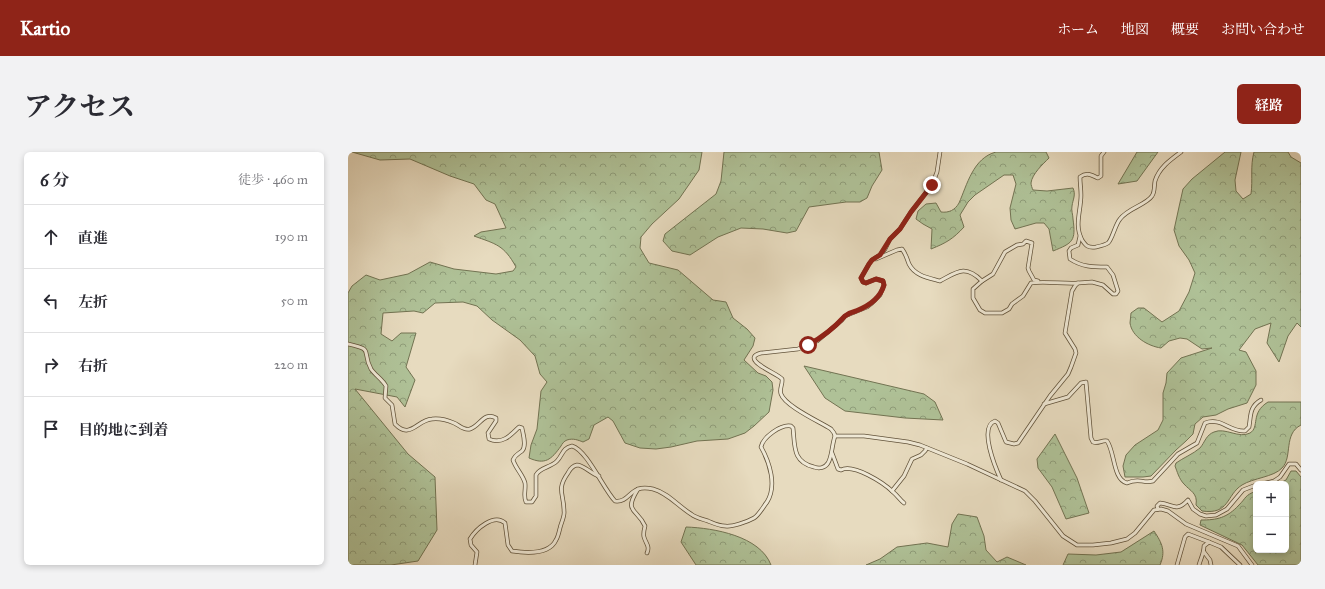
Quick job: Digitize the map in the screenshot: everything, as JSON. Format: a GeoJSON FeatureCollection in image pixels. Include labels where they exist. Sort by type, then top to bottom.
{"type":"FeatureCollection","features":[{"type":"Feature","properties":{"kind":"street"},"geometry":{"type":"LineString","coordinates":[[348,344],[361,347],[366,351],[372,370],[386,386],[385,398],[392,405],[395,424],[403,430],[408,431],[427,420],[437,418],[453,422],[466,430],[469,430],[485,417],[492,416],[496,418],[496,421],[488,433],[489,439],[494,440],[509,437],[519,427],[522,428],[524,447],[513,460],[525,483],[524,497],[526,502],[532,502],[536,496],[537,472],[554,463],[565,448],[570,446],[577,448],[616,501],[623,500],[639,488],[648,488],[659,491],[697,518],[726,526],[738,525],[753,519],[760,512],[771,495],[773,482],[765,455],[761,448],[762,442],[783,426],[792,426],[797,453],[803,463],[817,468],[828,464],[835,436],[831,429],[788,403],[782,397],[780,390],[782,379],[780,376],[768,371],[756,363],[754,359],[755,356],[761,353],[798,349],[808,345],[824,336],[845,316],[867,307],[880,295],[884,285],[880,279],[866,283],[863,282],[861,278],[872,260],[880,255],[890,239],[900,229],[932,185],[937,172],[940,152]]}},
{"type":"Feature","properties":{"kind":"street"},"geometry":{"type":"LineString","coordinates":[[1039,282],[1034,280],[1029,271],[1032,243],[1026,241],[1023,244],[1017,245],[1005,252],[993,274],[972,289],[973,298],[980,310],[985,313],[1002,313],[1009,309],[1012,304],[1023,296],[1031,283],[1039,282],[1059,284],[1092,282],[1098,284],[1113,294],[1116,294],[1118,291],[1113,275],[1107,267],[1087,267],[1078,264],[1070,259],[1069,251],[1071,248],[1078,245],[1080,236],[1078,220],[1081,195],[1080,176],[1087,174],[1098,178],[1101,176],[1101,156],[1104,152]]}},
{"type":"Feature","properties":{"kind":"street"},"geometry":{"type":"LineString","coordinates":[[1080,236],[1089,248],[1109,242],[1120,218],[1148,201],[1154,193],[1158,174],[1170,160],[1181,152]]}},
{"type":"Feature","properties":{"kind":"street"},"geometry":{"type":"LineString","coordinates":[[872,260],[881,258],[897,250],[902,250],[905,253],[912,270],[926,277],[940,281],[956,271],[966,270],[976,275],[982,281]]}},
{"type":"Feature","properties":{"kind":"street"},"geometry":{"type":"LineString","coordinates":[[1001,480],[992,458],[988,427],[990,423],[995,421],[998,423],[1006,442],[1014,444],[1018,443],[1044,404],[1068,374],[1076,353],[1065,333],[1072,291],[1078,283]]}},
{"type":"Feature","properties":{"kind":"street"},"geometry":{"type":"LineString","coordinates":[[1044,404],[1068,397],[1081,383],[1086,382],[1091,438],[1093,442],[1096,443],[1107,441],[1113,456],[1116,472],[1120,480],[1127,483],[1136,480],[1145,482],[1153,481],[1174,458],[1196,443],[1205,423],[1216,421],[1236,429],[1245,430],[1249,427],[1250,416],[1254,405],[1261,400]]}},
{"type":"Feature","properties":{"kind":"street"},"geometry":{"type":"LineString","coordinates":[[835,436],[881,437],[908,442],[967,464],[1024,491],[1035,501],[1062,536],[1077,544],[1105,544],[1128,539],[1135,533],[1154,510],[1158,509],[1168,511],[1186,524],[1238,546],[1252,565]]}},
{"type":"Feature","properties":{"kind":"street"},"geometry":{"type":"LineString","coordinates":[[892,491],[904,476],[912,460],[921,455],[927,448]]}},
{"type":"Feature","properties":{"kind":"street"},"geometry":{"type":"LineString","coordinates":[[831,451],[838,469],[841,470],[843,468],[849,468],[858,470],[892,491],[904,503]]}},
{"type":"Feature","properties":{"kind":"street"},"geometry":{"type":"LineString","coordinates":[[1274,481],[1280,477],[1289,464],[1296,464],[1301,470]]}},
{"type":"Feature","properties":{"kind":"street"},"geometry":{"type":"LineString","coordinates":[[475,565],[477,552],[471,545],[470,539],[487,523],[496,519],[505,522],[508,545],[512,551],[537,552],[551,547],[556,540],[564,514],[561,486],[570,468],[580,465],[599,476]]}},
{"type":"Feature","properties":{"kind":"street"},"geometry":{"type":"LineString","coordinates":[[1158,509],[1157,506],[1162,502],[1173,507],[1182,507],[1188,500],[1193,509],[1200,514],[1206,516],[1216,515],[1227,509],[1243,490],[1253,486]]}},
{"type":"Feature","properties":{"kind":"street"},"geometry":{"type":"LineString","coordinates":[[639,488],[632,501],[632,508],[645,526],[644,537],[649,549],[647,553]]}},
{"type":"Feature","properties":{"kind":"street"},"geometry":{"type":"LineString","coordinates":[[1177,565],[1185,538],[1188,534],[1221,548],[1240,565]]}},
{"type":"Feature","properties":{"kind":"street"},"geometry":{"type":"LineString","coordinates":[[1200,565],[1201,556],[1204,552],[1204,546],[1209,542]]}},
{"type":"Feature","properties":{"kind":"street"},"geometry":{"type":"LineString","coordinates":[[1204,552],[1210,560],[1211,565]]}},
{"type":"Feature","properties":{"kind":"green space"},"geometry":{"type":"Polygon","coordinates":[[[352,152],[702,152],[699,170],[679,199],[652,224],[641,237],[640,248],[649,263],[678,270],[713,300],[726,302],[733,318],[747,329],[755,338],[753,346],[744,360],[758,373],[766,376],[772,382],[773,390],[769,412],[745,433],[728,439],[697,441],[656,449],[640,448],[625,443],[613,421],[608,417],[594,425],[589,439],[583,442],[569,439],[563,443],[551,458],[544,461],[535,460],[529,458],[531,445],[537,429],[541,391],[547,382],[540,374],[535,356],[520,340],[492,320],[477,306],[463,302],[435,303],[423,313],[414,311],[383,313],[381,334],[392,341],[401,333],[416,333],[406,367],[415,380],[405,407],[397,397],[355,389],[408,454],[435,477],[437,530],[418,561],[391,565],[348,565],[348,293],[352,286],[366,275],[380,280],[408,274],[430,262],[454,269],[496,274],[513,271],[516,267],[512,260],[499,246],[474,236],[481,232],[506,228],[495,204],[486,200],[474,184],[450,176],[410,159],[380,160],[352,152]]]}},
{"type":"Feature","properties":{"kind":"green space"},"geometry":{"type":"Polygon","coordinates":[[[724,152],[879,152],[882,170],[872,186],[867,198],[860,202],[846,202],[809,207],[796,231],[787,233],[763,229],[741,228],[718,237],[690,255],[672,251],[663,241],[665,234],[716,194],[721,181],[724,152]]]}},
{"type":"Feature","properties":{"kind":"green space"},"geometry":{"type":"Polygon","coordinates":[[[996,152],[1046,152],[1049,158],[1033,176],[1031,183],[1033,190],[1047,191],[1073,188],[1074,195],[1072,209],[1074,232],[1072,240],[1065,246],[1053,251],[1049,229],[1044,223],[1036,223],[1015,229],[1011,220],[1010,208],[1016,184],[1013,175],[1004,175],[975,195],[968,202],[960,215],[964,227],[949,240],[931,249],[932,229],[916,219],[918,211],[926,204],[936,203],[941,212],[947,212],[954,209],[959,203],[976,166],[988,155],[996,152]]]}},
{"type":"Feature","properties":{"kind":"green space"},"geometry":{"type":"Polygon","coordinates":[[[1137,152],[1158,152],[1137,181],[1118,184],[1137,152]]]}},
{"type":"Feature","properties":{"kind":"green space"},"geometry":{"type":"Polygon","coordinates":[[[1225,152],[1241,152],[1235,180],[1236,191],[1243,199],[1251,194],[1252,162],[1254,152],[1288,152],[1291,157],[1301,163],[1301,327],[1297,323],[1288,336],[1279,362],[1267,343],[1271,323],[1255,329],[1239,350],[1246,352],[1256,371],[1256,385],[1247,403],[1228,409],[1216,415],[1203,417],[1195,424],[1193,434],[1151,476],[1125,477],[1123,466],[1126,455],[1135,445],[1158,430],[1163,420],[1163,393],[1167,373],[1181,358],[1212,348],[1202,349],[1187,339],[1180,338],[1169,341],[1161,348],[1156,347],[1137,337],[1131,328],[1130,322],[1131,313],[1138,308],[1144,308],[1162,322],[1179,311],[1189,292],[1195,273],[1189,260],[1179,246],[1174,230],[1183,189],[1192,179],[1225,152]]]}},
{"type":"Feature","properties":{"kind":"green space"},"geometry":{"type":"Polygon","coordinates":[[[804,366],[924,394],[935,402],[943,420],[905,418],[845,411],[825,398],[804,366]]]}},
{"type":"Feature","properties":{"kind":"green space"},"geometry":{"type":"Polygon","coordinates":[[[1268,402],[1301,402],[1301,425],[1295,429],[1292,434],[1287,458],[1282,468],[1274,473],[1242,485],[1223,507],[1218,510],[1202,511],[1196,505],[1195,495],[1179,477],[1175,466],[1176,463],[1200,448],[1211,433],[1223,431],[1241,435],[1250,433],[1253,430],[1259,411],[1262,406],[1268,402]]]}},
{"type":"Feature","properties":{"kind":"green space"},"geometry":{"type":"Polygon","coordinates":[[[1055,434],[1077,478],[1089,513],[1066,519],[1052,487],[1038,468],[1037,459],[1055,434]]]}},
{"type":"Feature","properties":{"kind":"green space"},"geometry":{"type":"Polygon","coordinates":[[[1291,471],[1296,471],[1301,477],[1301,565],[1258,565],[1242,545],[1200,525],[1201,520],[1217,519],[1230,513],[1247,496],[1253,493],[1253,553],[1289,553],[1289,481],[1284,481],[1291,471]]]}},
{"type":"Feature","properties":{"kind":"green space"},"geometry":{"type":"Polygon","coordinates":[[[958,514],[977,517],[984,536],[986,550],[997,562],[1007,557],[1026,565],[866,565],[880,559],[897,547],[927,543],[948,547],[952,524],[958,514]]]}},
{"type":"Feature","properties":{"kind":"green space"},"geometry":{"type":"Polygon","coordinates":[[[686,527],[710,529],[747,540],[765,555],[771,565],[696,565],[681,542],[686,527]]]}},
{"type":"Feature","properties":{"kind":"green space"},"geometry":{"type":"Polygon","coordinates":[[[1154,531],[1159,539],[1163,551],[1160,565],[1063,565],[1068,554],[1096,555],[1121,552],[1154,531]]]}},
{"type":"Feature","properties":{"kind":"route"},"geometry":{"type":"LineString","coordinates":[[808,345],[824,336],[845,316],[867,307],[880,295],[884,285],[883,281],[876,279],[866,283],[863,282],[861,278],[872,260],[880,255],[890,239],[897,233],[921,198],[932,185]]}}]}
